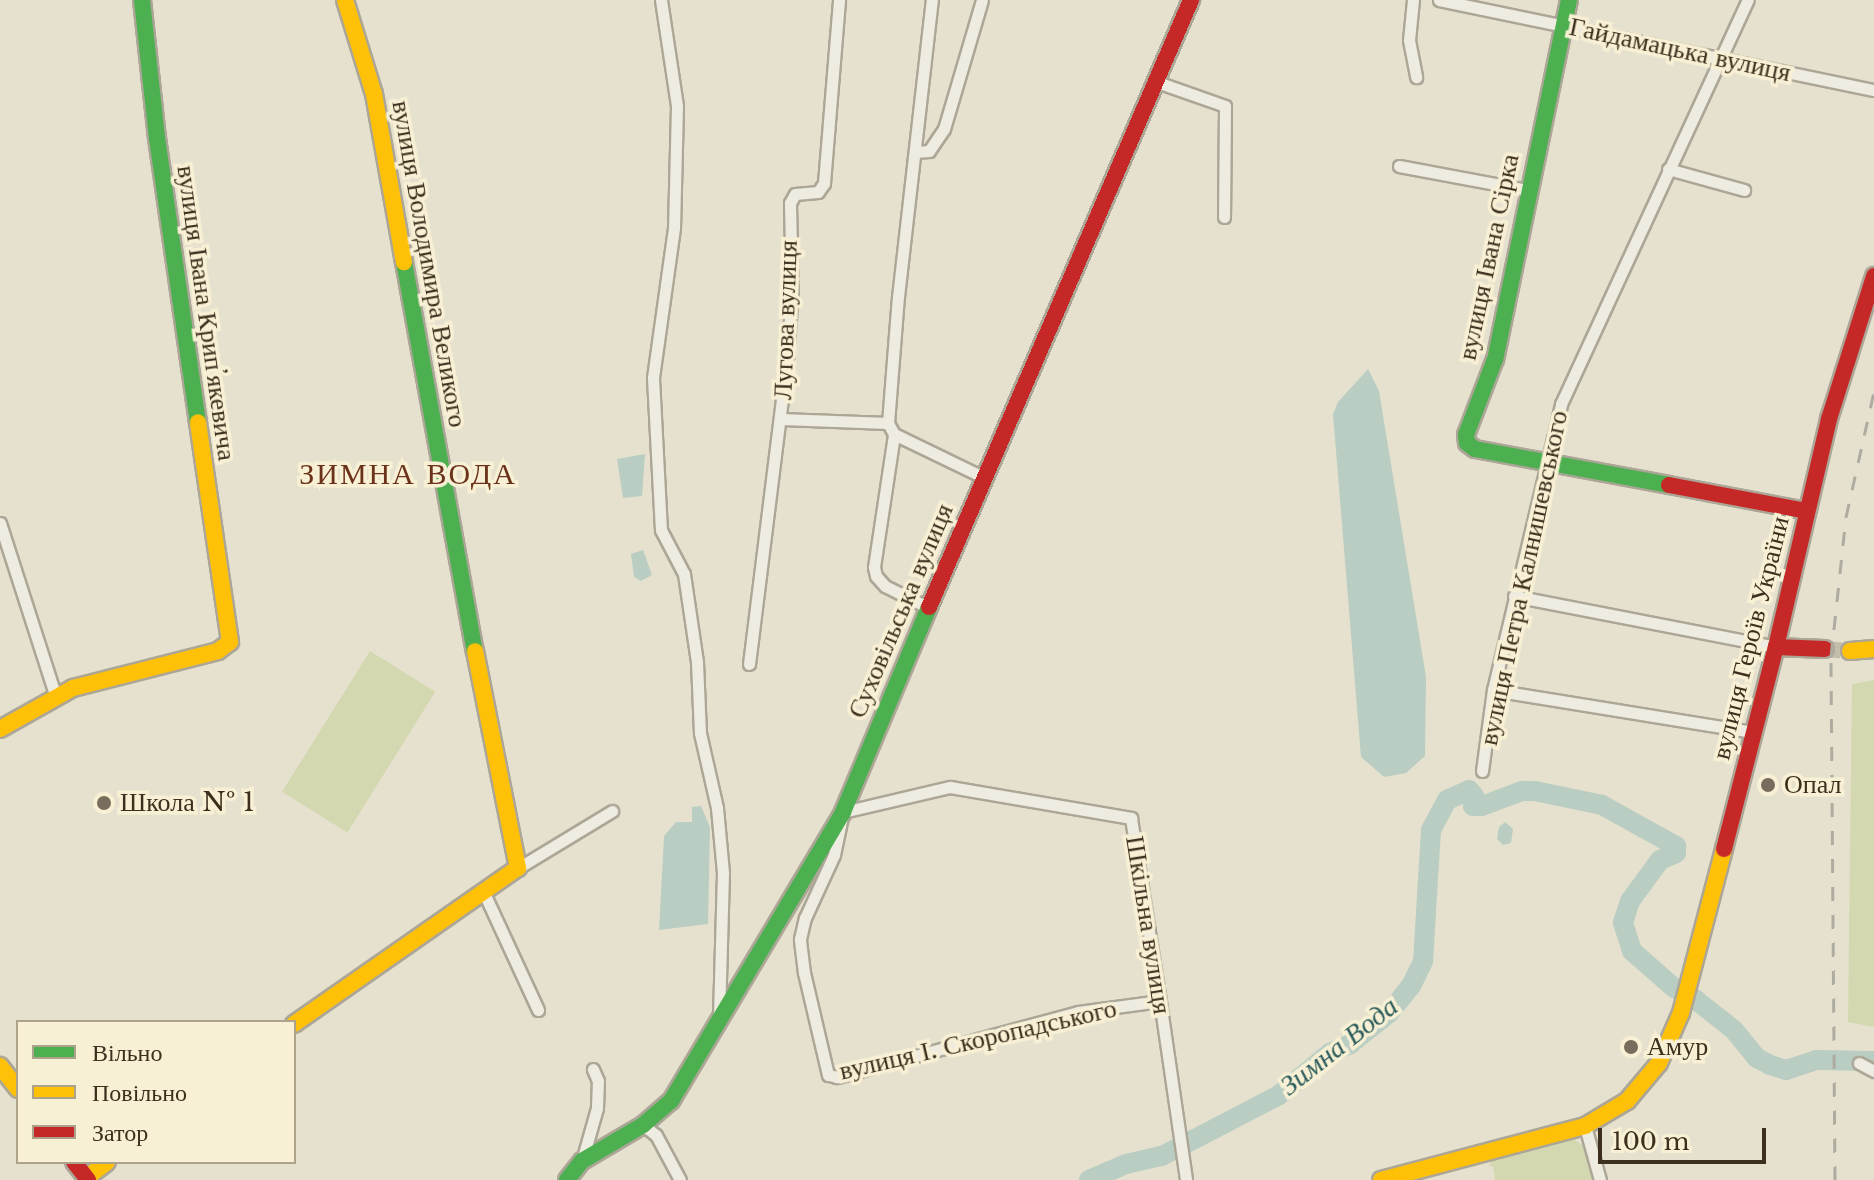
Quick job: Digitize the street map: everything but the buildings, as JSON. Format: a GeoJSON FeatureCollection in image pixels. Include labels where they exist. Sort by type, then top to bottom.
{"type":"FeatureCollection","features":[{"type":"Feature","properties":{"kind":"street","name":"вулиця Івана Крипʼякевича"},"geometry":{"type":"LineString","coordinates":[[56,697],[92,681],[218,651],[230,642],[231,631],[193,402],[157,138],[142,0]]}},
{"type":"Feature","properties":{"kind":"street","name":"вулиця Володимира Великого"},"geometry":{"type":"LineString","coordinates":[[345,0],[374,94],[495,766],[518,868]]}},
{"type":"Feature","properties":{"kind":"street"},"geometry":{"type":"LineString","coordinates":[[661,0],[677,106],[674,228],[653,378],[661,530],[684,574],[697,662],[700,733],[717,808],[723,873],[719,1020]]}},
{"type":"Feature","properties":{"kind":"street","name":"Лугова вулиця"},"geometry":{"type":"LineString","coordinates":[[749,664],[781,419],[792,292],[790,203],[795,194],[818,192],[824,183],[839,0]]}},
{"type":"Feature","properties":{"kind":"street"},"geometry":{"type":"LineString","coordinates":[[929,608],[885,586],[876,576],[874,567],[891,429],[915,152],[932,0]]}},
{"type":"Feature","properties":{"kind":"street"},"geometry":{"type":"LineString","coordinates":[[915,152],[929,151],[944,129],[982,0]]}},
{"type":"Feature","properties":{"kind":"street","name":"Суховільська вулиця"},"geometry":{"type":"LineString","coordinates":[[567,1180],[582,1161],[643,1125],[671,1101],[843,812],[983,477],[1191,0]]}},
{"type":"Feature","properties":{"kind":"street"},"geometry":{"type":"LineString","coordinates":[[1413,0],[1409,40],[1416,77]]}},
{"type":"Feature","properties":{"kind":"street","name":"Гайдамацька вулиця"},"geometry":{"type":"LineString","coordinates":[[1439,0],[1874,90]]}},
{"type":"Feature","properties":{"kind":"street","name":"вулиця Івана Сірка"},"geometry":{"type":"LineString","coordinates":[[1545,461],[1475,449],[1467,443],[1466,435],[1495,359],[1527,190],[1569,0]]}},
{"type":"Feature","properties":{"kind":"street","name":"вулиця Петра Калнишевського"},"geometry":{"type":"LineString","coordinates":[[1482,771],[1493,690],[1561,404],[1748,0]]}},
{"type":"Feature","properties":{"kind":"street"},"geometry":{"type":"LineString","coordinates":[[1157,82],[1225,106],[1224,217]]}},
{"type":"Feature","properties":{"kind":"street"},"geometry":{"type":"LineString","coordinates":[[1399,166],[1527,190]]}},
{"type":"Feature","properties":{"kind":"street"},"geometry":{"type":"LineString","coordinates":[[1668,169],[1744,190]]}},
{"type":"Feature","properties":{"kind":"street","name":"вулиця Героїв України"},"geometry":{"type":"LineString","coordinates":[[1381,1180],[1585,1126],[1603,1118],[1641,1088],[1659,1063],[1681,1013],[1776,647],[1829,419],[1874,276]]}},
{"type":"Feature","properties":{"kind":"street"},"geometry":{"type":"LineString","coordinates":[[781,419],[891,429],[983,477]]}},
{"type":"Feature","properties":{"kind":"street"},"geometry":{"type":"LineString","coordinates":[[1545,461],[1807,511]]}},
{"type":"Feature","properties":{"kind":"street"},"geometry":{"type":"LineString","coordinates":[[0,523],[56,697],[0,729]]}},
{"type":"Feature","properties":{"kind":"street"},"geometry":{"type":"LineString","coordinates":[[1514,596],[1776,647],[1825,649]]}},
{"type":"Feature","properties":{"kind":"street"},"geometry":{"type":"LineString","coordinates":[[1850,651],[1874,649]]}},
{"type":"Feature","properties":{"kind":"street"},"geometry":{"type":"LineString","coordinates":[[1493,690],[1753,732]]}},
{"type":"Feature","properties":{"kind":"street","name":"Шкільна вулиця"},"geometry":{"type":"LineString","coordinates":[[843,812],[950,787],[1131,818],[1186,1180]]}},
{"type":"Feature","properties":{"kind":"street"},"geometry":{"type":"LineString","coordinates":[[296,1023],[518,868],[612,811]]}},
{"type":"Feature","properties":{"kind":"street","name":"вулиця І. Скоропадського"},"geometry":{"type":"LineString","coordinates":[[843,812],[834,855],[805,918],[800,939],[804,973],[828,1075],[837,1077],[1078,1012],[1160,1001]]}},
{"type":"Feature","properties":{"kind":"street"},"geometry":{"type":"LineString","coordinates":[[484,893],[538,1010]]}},
{"type":"Feature","properties":{"kind":"street"},"geometry":{"type":"LineString","coordinates":[[1859,1063],[1874,1071]]}},
{"type":"Feature","properties":{"kind":"street"},"geometry":{"type":"LineString","coordinates":[[0,1066],[16,1086]]}},
{"type":"Feature","properties":{"kind":"street"},"geometry":{"type":"LineString","coordinates":[[582,1161],[597,1108],[598,1081],[593,1069]]}},
{"type":"Feature","properties":{"kind":"street"},"geometry":{"type":"LineString","coordinates":[[643,1125],[656,1135],[680,1180]]}},
{"type":"Feature","properties":{"kind":"street"},"geometry":{"type":"LineString","coordinates":[[1585,1126],[1600,1180]]}},
{"type":"Feature","properties":{"kind":"street"},"geometry":{"type":"LineString","coordinates":[[87,1179],[105,1164]]}},
{"type":"Feature","properties":{"kind":"green space"},"geometry":{"type":"Polygon","coordinates":[[[370,651],[435,692],[347,833],[282,792],[370,651]]]}},
{"type":"Feature","properties":{"kind":"green space"},"geometry":{"type":"Polygon","coordinates":[[[1874,680],[1874,1027],[1848,1022],[1852,684],[1874,680]]]}},
{"type":"Feature","properties":{"kind":"green space"},"geometry":{"type":"Polygon","coordinates":[[[1573,1139],[1587,1148],[1597,1180],[1495,1180],[1493,1166],[1489,1166],[1492,1160],[1573,1139]]]}},
{"type":"Feature","properties":{"kind":"shaded area"},"geometry":{"type":"Polygon","coordinates":[[[1368,369],[1379,391],[1426,677],[1425,756],[1406,773],[1384,777],[1361,757],[1333,414],[1338,402],[1368,369]]]}},
{"type":"Feature","properties":{"kind":"shaded area"},"geometry":{"type":"Polygon","coordinates":[[[645,454],[642,496],[623,498],[617,459],[645,454]]]}},
{"type":"Feature","properties":{"kind":"shaded area"},"geometry":{"type":"Polygon","coordinates":[[[643,550],[652,575],[641,581],[634,577],[631,554],[643,550]]]}},
{"type":"Feature","properties":{"kind":"shaded area"},"geometry":{"type":"Polygon","coordinates":[[[701,806],[710,827],[708,924],[659,930],[664,836],[676,822],[692,822],[692,807],[701,806]]]}},
{"type":"Feature","properties":{"kind":"shaded area"},"geometry":{"type":"Polygon","coordinates":[[[1505,822],[1513,829],[1511,843],[1503,845],[1497,839],[1499,827],[1505,822]]]}},
{"type":"Feature","properties":{"kind":"waterway","name":"Зимна Вода"},"geometry":{"type":"LineString","coordinates":[[1089,1180],[1126,1164],[1162,1156],[1279,1095],[1330,1053],[1350,1044],[1389,1013],[1411,986],[1423,961],[1431,830],[1447,800],[1469,790],[1474,796],[1473,806],[1482,806],[1522,791],[1602,805],[1676,846],[1676,853],[1660,860],[1630,901],[1623,923],[1632,951],[1673,987],[1696,1000],[1734,1030],[1757,1058],[1770,1065],[1786,1070],[1816,1060],[1874,1061]]}},
{"type":"Feature","properties":{"kind":"tunnel"},"geometry":{"type":"LineString","coordinates":[[1825,649],[1850,651]]}},
{"type":"Feature","properties":{"kind":"railway"},"geometry":{"type":"LineString","coordinates":[[1835,1180],[1831,657],[1846,517],[1874,392]]}},
{"type":"Feature","properties":{"kind":"traffic: fast"},"geometry":{"type":"LineString","coordinates":[[142,0],[157,138],[198,422]]}},
{"type":"Feature","properties":{"kind":"traffic: fast"},"geometry":{"type":"LineString","coordinates":[[1569,0],[1495,359],[1466,435],[1467,443],[1475,449],[1669,485]]}},
{"type":"Feature","properties":{"kind":"traffic: fast"},"geometry":{"type":"LineString","coordinates":[[404,262],[475,651]]}},
{"type":"Feature","properties":{"kind":"traffic: fast"},"geometry":{"type":"LineString","coordinates":[[567,1180],[582,1161],[643,1125],[671,1101],[843,812],[929,607]]}},
{"type":"Feature","properties":{"kind":"traffic: slow"},"geometry":{"type":"LineString","coordinates":[[345,0],[374,94],[404,262]]}},
{"type":"Feature","properties":{"kind":"traffic: slow"},"geometry":{"type":"LineString","coordinates":[[0,729],[73,688],[218,651],[230,642],[198,422]]}},
{"type":"Feature","properties":{"kind":"traffic: slow"},"geometry":{"type":"LineString","coordinates":[[1850,651],[1874,649]]}},
{"type":"Feature","properties":{"kind":"traffic: slow"},"geometry":{"type":"LineString","coordinates":[[296,1023],[518,868],[475,651]]}},
{"type":"Feature","properties":{"kind":"traffic: slow"},"geometry":{"type":"LineString","coordinates":[[1381,1180],[1585,1126],[1627,1101],[1659,1063],[1681,1013],[1724,849]]}},
{"type":"Feature","properties":{"kind":"traffic: slow"},"geometry":{"type":"LineString","coordinates":[[0,1066],[16,1086]]}},
{"type":"Feature","properties":{"kind":"traffic: slow"},"geometry":{"type":"LineString","coordinates":[[86,1178],[104,1164]]}},
{"type":"Feature","properties":{"kind":"traffic: jam"},"geometry":{"type":"LineString","coordinates":[[929,607],[1191,0]]}},
{"type":"Feature","properties":{"kind":"traffic: jam"},"geometry":{"type":"LineString","coordinates":[[1724,849],[1776,647],[1829,419],[1874,276]]}},
{"type":"Feature","properties":{"kind":"traffic: jam"},"geometry":{"type":"LineString","coordinates":[[1669,485],[1807,511]]}},
{"type":"Feature","properties":{"kind":"traffic: jam"},"geometry":{"type":"LineString","coordinates":[[1776,647],[1825,649]]}},
{"type":"Feature","properties":{"kind":"traffic: jam"},"geometry":{"type":"LineString","coordinates":[[76,1164],[88,1180]]}},
{"type":"Feature","properties":{"kind":"place","name":"Опал"},"geometry":{"type":"Point","coordinates":[1768,785]}},
{"type":"Feature","properties":{"kind":"place","name":"Школа № 1"},"geometry":{"type":"Point","coordinates":[104,803]}},
{"type":"Feature","properties":{"kind":"place","name":"Амур"},"geometry":{"type":"Point","coordinates":[1631,1047]}},
{"type":"Feature","properties":{"kind":"district","name":"ЗИМНА ВОДА"},"geometry":{"type":"Point","coordinates":[408,474]}}]}
